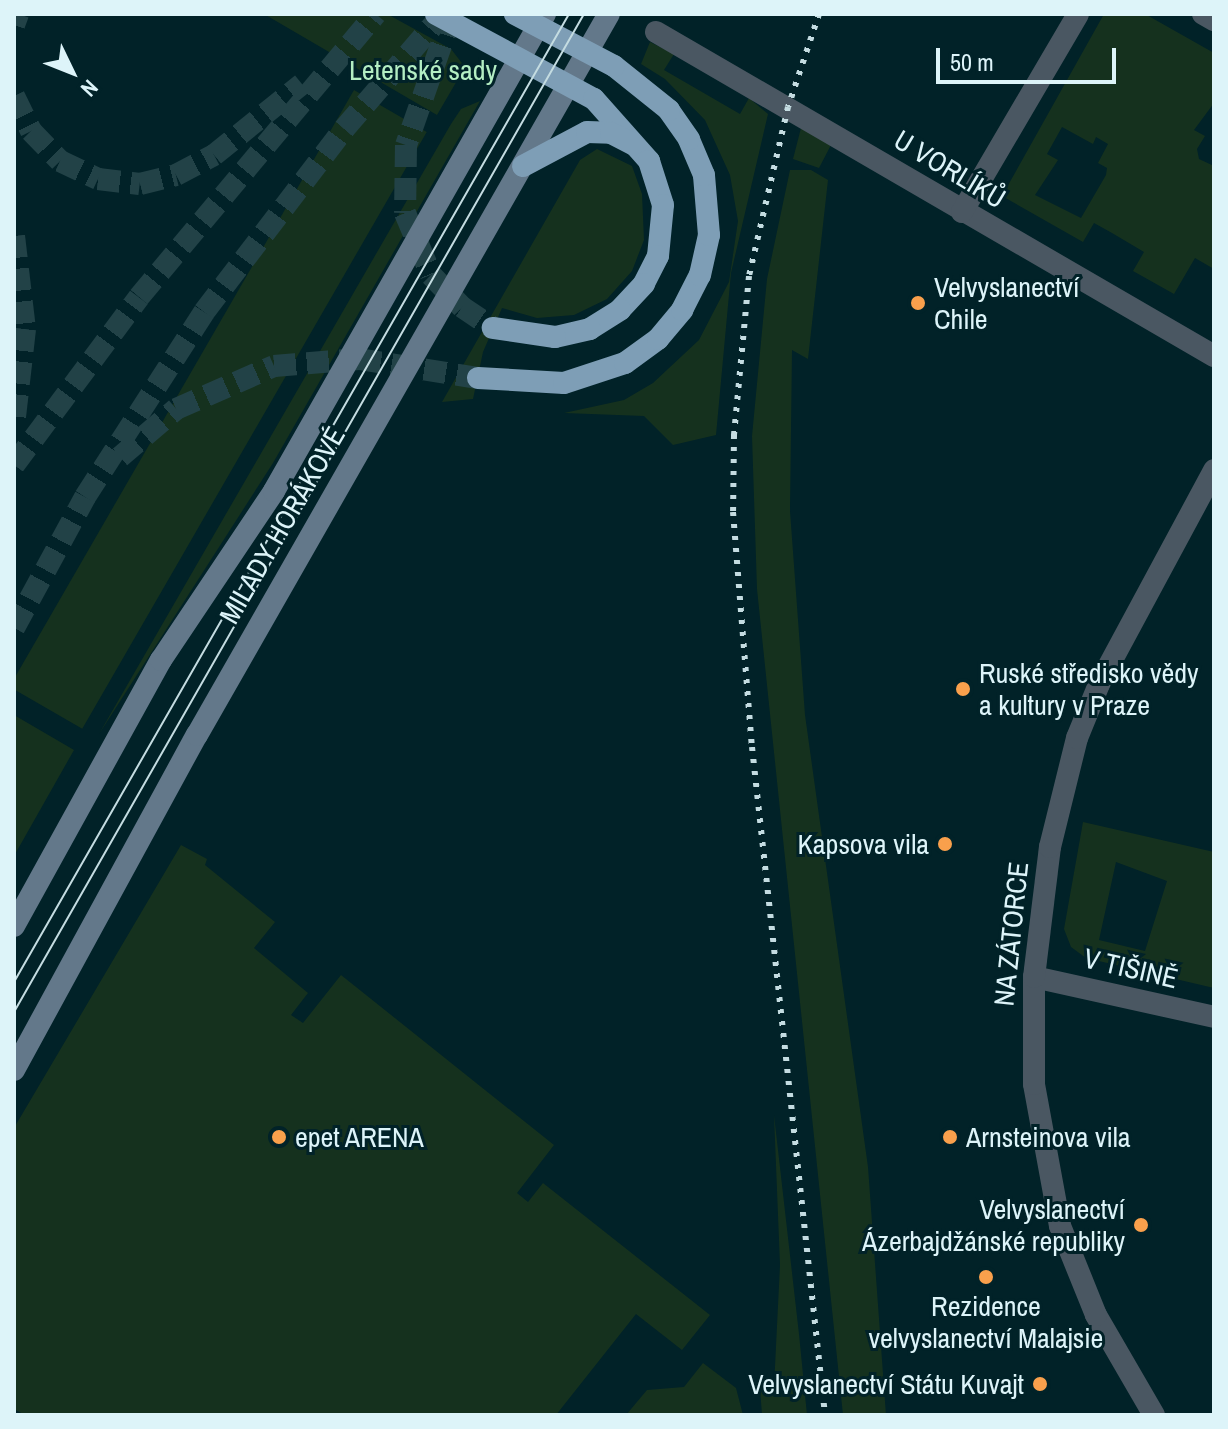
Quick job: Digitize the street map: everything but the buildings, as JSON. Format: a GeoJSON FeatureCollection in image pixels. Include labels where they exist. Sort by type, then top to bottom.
{"type":"FeatureCollection","features":[{"type":"Feature","properties":{"kind":"highway"},"geometry":{"type":"LineString","coordinates":[[436,14],[570,83],[617,120],[640,150],[660,187],[664,223],[652,270],[633,298],[606,320],[573,334],[534,338],[493,328]]}},
{"type":"Feature","properties":{"kind":"highway"},"geometry":{"type":"LineString","coordinates":[[478,378],[543,384],[606,372],[658,339],[682,310],[700,275],[709,214],[704,175],[689,139],[645,87],[541,20],[515,14]]}},
{"type":"Feature","properties":{"kind":"highway"},"geometry":{"type":"LineString","coordinates":[[523,166],[587,132],[611,133],[640,150]]}},
{"type":"Feature","properties":{"kind":"main road","name":"MILADY HORÁKOVÉ"},"geometry":{"type":"LineString","coordinates":[[14,1070],[197,735],[609,14]]}},
{"type":"Feature","properties":{"kind":"main road","name":"MILADY HORÁKOVÉ"},"geometry":{"type":"LineString","coordinates":[[14,926],[161,660],[274,491],[541,20]]}},
{"type":"Feature","properties":{"kind":"street"},"geometry":{"type":"LineString","coordinates":[[962,212],[1078,14]]}},
{"type":"Feature","properties":{"kind":"street"},"geometry":{"type":"LineString","coordinates":[[1203,14],[1214,20]]}},
{"type":"Feature","properties":{"kind":"street","name":"U VORLÍKŮ"},"geometry":{"type":"LineString","coordinates":[[656,32],[1214,356]]}},
{"type":"Feature","properties":{"kind":"street","name":"NA ZÁTORCE"},"geometry":{"type":"LineString","coordinates":[[1154,1415],[1096,1315],[1060,1226],[1034,1084],[1034,977],[1050,847],[1077,738],[1099,684],[1214,470]]}},
{"type":"Feature","properties":{"kind":"street","name":"V TIŠINĚ"},"geometry":{"type":"LineString","coordinates":[[1034,977],[1214,1017]]}},
{"type":"Feature","properties":{"kind":"green space","name":"Letenské sady"},"geometry":{"type":"Polygon","coordinates":[[[264,14],[387,14],[451,49],[465,67],[437,115],[264,14]]]}},
{"type":"Feature","properties":{"kind":"green space"},"geometry":{"type":"Polygon","coordinates":[[[1104,14],[1145,14],[1214,53],[1214,103],[1194,130],[1205,136],[1197,149],[1199,159],[1214,166],[1214,269],[1195,258],[1174,294],[1133,271],[1144,252],[1112,233],[1094,223],[1083,242],[1002,196],[1104,14]],[[1062,127],[1047,154],[1058,160],[1035,195],[1081,218],[1106,175],[1107,168],[1098,163],[1108,144],[1096,137],[1093,144],[1062,127]]]}},
{"type":"Feature","properties":{"kind":"green space"},"geometry":{"type":"Polygon","coordinates":[[[650,42],[674,54],[664,70],[740,114],[749,98],[768,114],[731,273],[716,435],[673,445],[644,416],[564,413],[624,400],[653,383],[699,340],[729,282],[738,221],[730,175],[705,120],[665,79],[641,64],[650,42]]]}},
{"type":"Feature","properties":{"kind":"green space"},"geometry":{"type":"Polygon","coordinates":[[[354,90],[427,132],[82,729],[14,689],[14,679],[354,90]]]}},
{"type":"Feature","properties":{"kind":"green space"},"geometry":{"type":"Polygon","coordinates":[[[480,101],[273,463],[99,734],[451,124],[461,109],[480,101]]]}},
{"type":"Feature","properties":{"kind":"green space"},"geometry":{"type":"Polygon","coordinates":[[[801,128],[831,145],[819,168],[793,159],[801,128]]]}},
{"type":"Feature","properties":{"kind":"green space"},"geometry":{"type":"Polygon","coordinates":[[[597,149],[632,166],[642,194],[644,240],[632,271],[607,299],[574,315],[537,318],[502,308],[483,352],[473,399],[442,402],[580,160],[597,149]]]}},
{"type":"Feature","properties":{"kind":"green space"},"geometry":{"type":"Polygon","coordinates":[[[790,170],[811,170],[828,180],[808,359],[792,350],[790,511],[805,715],[868,1167],[886,1415],[843,1415],[757,589],[752,436],[767,279],[790,170]]]}},
{"type":"Feature","properties":{"kind":"green space"},"geometry":{"type":"Polygon","coordinates":[[[14,715],[74,750],[14,856],[14,715]]]}},
{"type":"Feature","properties":{"kind":"green space"},"geometry":{"type":"Polygon","coordinates":[[[1083,822],[1214,852],[1214,988],[1086,958],[1071,947],[1064,929],[1083,822]],[[1116,862],[1099,940],[1145,951],[1167,881],[1116,862]]]}},
{"type":"Feature","properties":{"kind":"green space","name":"epet ARENA"},"geometry":{"type":"Polygon","coordinates":[[[181,845],[207,859],[205,865],[275,922],[254,948],[308,993],[291,1015],[303,1023],[341,975],[554,1145],[517,1193],[528,1202],[543,1183],[710,1315],[682,1350],[636,1314],[556,1415],[25,1415],[14,1409],[14,1128],[181,845]]]}},
{"type":"Feature","properties":{"kind":"green space"},"geometry":{"type":"Polygon","coordinates":[[[774,1115],[807,1415],[762,1415],[760,1388],[774,1387],[780,1265],[774,1115]]]}},
{"type":"Feature","properties":{"kind":"green space"},"geometry":{"type":"Polygon","coordinates":[[[703,1363],[736,1388],[743,1415],[626,1415],[647,1390],[684,1387],[703,1363]]]}},
{"type":"Feature","properties":{"kind":"tunnel"},"geometry":{"type":"LineString","coordinates":[[14,25],[18,14]]}},
{"type":"Feature","properties":{"kind":"tunnel"},"geometry":{"type":"LineString","coordinates":[[14,465],[139,297],[376,14]]}},
{"type":"Feature","properties":{"kind":"tunnel"},"geometry":{"type":"LineString","coordinates":[[14,628],[85,497],[204,312],[344,129],[443,14]]}},
{"type":"Feature","properties":{"kind":"tunnel"},"geometry":{"type":"LineString","coordinates":[[452,14],[406,145],[405,213],[431,275],[462,307],[493,328]]}},
{"type":"Feature","properties":{"kind":"tunnel"},"geometry":{"type":"LineString","coordinates":[[14,96],[31,131],[60,161],[98,179],[140,184],[176,175],[214,155],[302,84]]}},
{"type":"Feature","properties":{"kind":"tunnel"},"geometry":{"type":"LineString","coordinates":[[14,236],[25,329],[14,425]]}},
{"type":"Feature","properties":{"kind":"tunnel"},"geometry":{"type":"LineString","coordinates":[[120,457],[176,409],[274,366],[359,359],[478,378]]}},
{"type":"Feature","properties":{"kind":"tram line"},"geometry":{"type":"LineString","coordinates":[[14,982],[569,14]]}},
{"type":"Feature","properties":{"kind":"tram line"},"geometry":{"type":"LineString","coordinates":[[14,1012],[584,14]]}},
{"type":"Feature","properties":{"kind":"railway"},"geometry":{"type":"LineString","coordinates":[[819,14],[788,107],[749,276],[734,435],[733,512],[752,747],[825,1415]]}},
{"type":"Feature","properties":{"kind":"place","name":"Velvyslanectví Chile"},"geometry":{"type":"Point","coordinates":[918,303]}},
{"type":"Feature","properties":{"kind":"place","name":"Ruské středisko vědy a kultury v Praze"},"geometry":{"type":"Point","coordinates":[963,689]}},
{"type":"Feature","properties":{"kind":"place","name":"Kapsova vila"},"geometry":{"type":"Point","coordinates":[945,844]}},
{"type":"Feature","properties":{"kind":"place","name":"epet ARENA"},"geometry":{"type":"Point","coordinates":[279,1137]}},
{"type":"Feature","properties":{"kind":"place","name":"Arnsteinova vila"},"geometry":{"type":"Point","coordinates":[950,1137]}},
{"type":"Feature","properties":{"kind":"place","name":"Velvyslanectví Ázerbajdžánské republiky"},"geometry":{"type":"Point","coordinates":[1141,1225]}},
{"type":"Feature","properties":{"kind":"place","name":"Rezidence velvyslanectví Malajsie"},"geometry":{"type":"Point","coordinates":[986,1277]}},
{"type":"Feature","properties":{"kind":"place","name":"Velvyslanectví Státu Kuvajt"},"geometry":{"type":"Point","coordinates":[1040,1384]}}]}
